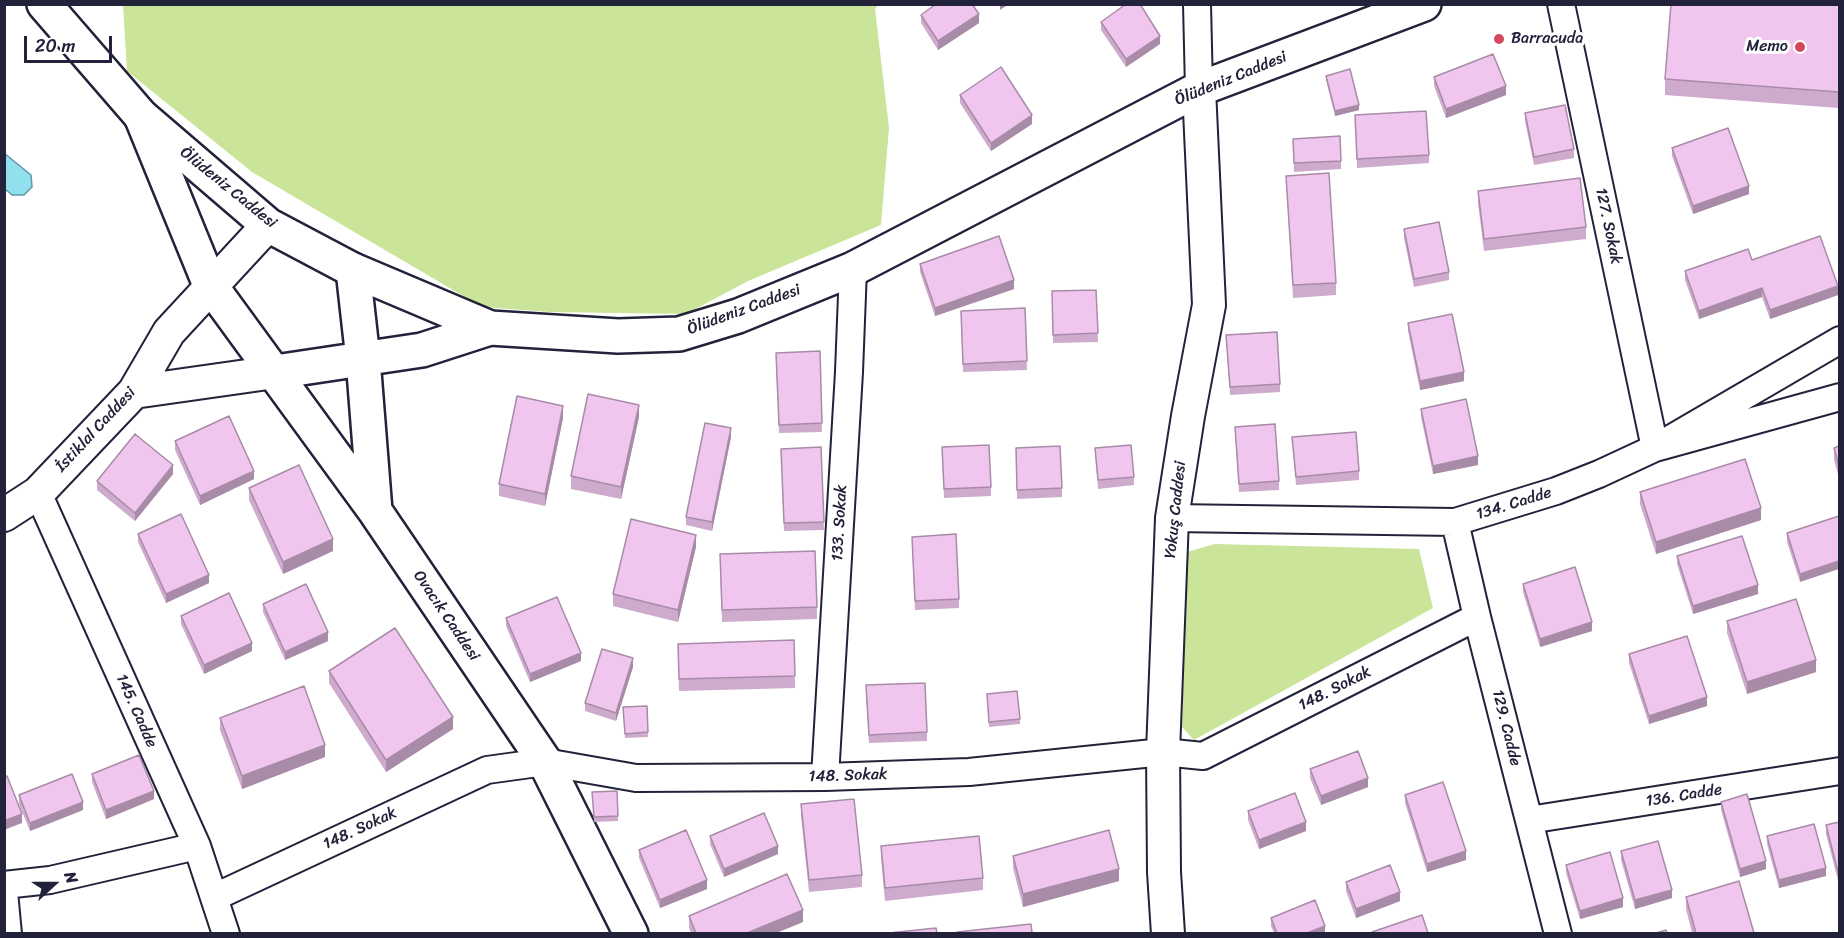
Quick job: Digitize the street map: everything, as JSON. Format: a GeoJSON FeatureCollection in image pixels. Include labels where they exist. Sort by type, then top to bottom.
{"type":"FeatureCollection","features":[{"type":"Feature","properties":{"kind":"main road","name":"Ölüdeniz Caddesi"},"geometry":{"type":"LineString","coordinates":[[44,4],[141,116],[268,225],[353,270],[490,328],[618,336],[679,334],[738,316],[853,269],[1198,89],[1424,4]]}},
{"type":"Feature","properties":{"kind":"main road"},"geometry":{"type":"LineString","coordinates":[[141,116],[210,285],[375,512]]}},
{"type":"Feature","properties":{"kind":"main road","name":"Ovacık Caddesi"},"geometry":{"type":"LineString","coordinates":[[353,270],[363,359],[375,512],[545,762],[631,933]]}},
{"type":"Feature","properties":{"kind":"main road"},"geometry":{"type":"LineString","coordinates":[[275,372],[422,350],[490,328]]}},
{"type":"Feature","properties":{"kind":"street"},"geometry":{"type":"LineString","coordinates":[[1197,4],[1198,89]]}},
{"type":"Feature","properties":{"kind":"street","name":"127. Sokak"},"geometry":{"type":"LineString","coordinates":[[1561,4],[1655,448]]}},
{"type":"Feature","properties":{"kind":"street","name":"Yokuş Caddesi"},"geometry":{"type":"LineString","coordinates":[[1168,933],[1164,872],[1163,753],[1172,518],[1209,305],[1198,89]]}},
{"type":"Feature","properties":{"kind":"street","name":"İstiklal Caddesi"},"geometry":{"type":"LineString","coordinates":[[4,515],[38,493],[134,392],[169,332],[210,285],[268,225]]}},
{"type":"Feature","properties":{"kind":"street","name":"133. Sokak"},"geometry":{"type":"LineString","coordinates":[[825,777],[853,269]]}},
{"type":"Feature","properties":{"kind":"street"},"geometry":{"type":"LineString","coordinates":[[1655,448],[1839,340]]}},
{"type":"Feature","properties":{"kind":"street"},"geometry":{"type":"LineString","coordinates":[[134,392],[275,372]]}},
{"type":"Feature","properties":{"kind":"street","name":"134. Cadde"},"geometry":{"type":"LineString","coordinates":[[1172,518],[1455,522],[1556,491],[1655,448],[1839,396]]}},
{"type":"Feature","properties":{"kind":"street","name":"145. Cadde"},"geometry":{"type":"LineString","coordinates":[[38,493],[197,846],[226,933]]}},
{"type":"Feature","properties":{"kind":"street","name":"129. Cadde"},"geometry":{"type":"LineString","coordinates":[[1455,522],[1558,933]]}},
{"type":"Feature","properties":{"kind":"street","name":"148. Sokak"},"geometry":{"type":"LineString","coordinates":[[215,897],[487,770],[545,762],[636,778],[825,777],[969,772],[1163,753],[1203,756],[1478,617]]}},
{"type":"Feature","properties":{"kind":"street","name":"136. Cadde"},"geometry":{"type":"LineString","coordinates":[[1529,820],[1839,771]]}},
{"type":"Feature","properties":{"kind":"street"},"geometry":{"type":"LineString","coordinates":[[4,885],[50,880],[197,846]]}},
{"type":"Feature","properties":{"kind":"street"},"geometry":{"type":"LineString","coordinates":[[4,892],[8,933]]}},
{"type":"Feature","properties":{"kind":"green space"},"geometry":{"type":"Polygon","coordinates":[[[123,5],[878,5],[875,9],[889,128],[881,225],[748,281],[686,314],[550,312],[482,307],[252,172],[127,71],[123,5]]]}},
{"type":"Feature","properties":{"kind":"green space"},"geometry":{"type":"Polygon","coordinates":[[[1215,544],[1419,549],[1433,608],[1194,740],[1182,727],[1187,552],[1215,544]]]}},
{"type":"Feature","properties":{"kind":"water"},"geometry":{"type":"Polygon","coordinates":[[[4,153],[31,175],[32,187],[24,195],[12,195],[5,189],[4,153]]]}},
{"type":"Feature","properties":{"kind":"building"},"geometry":{"type":"Polygon","coordinates":[[[936,4],[972,4],[979,14],[938,41],[921,15],[936,4]]]}},
{"type":"Feature","properties":{"kind":"building"},"geometry":{"type":"Polygon","coordinates":[[[1126,4],[1140,4],[1160,36],[1126,59],[1101,22],[1126,4]]]}},
{"type":"Feature","properties":{"kind":"building"},"geometry":{"type":"Polygon","coordinates":[[[1671,4],[1839,4],[1839,92],[1665,79],[1671,4]]]}},
{"type":"Feature","properties":{"kind":"building"},"geometry":{"type":"Polygon","coordinates":[[[1493,54],[1506,86],[1446,109],[1434,77],[1493,54]]]}},
{"type":"Feature","properties":{"kind":"building"},"geometry":{"type":"Polygon","coordinates":[[[1001,67],[1032,115],[991,143],[960,95],[1001,67]]]}},
{"type":"Feature","properties":{"kind":"building"},"geometry":{"type":"Polygon","coordinates":[[[1350,69],[1359,105],[1335,111],[1326,76],[1350,69]]]}},
{"type":"Feature","properties":{"kind":"building"},"geometry":{"type":"Polygon","coordinates":[[[1565,105],[1574,149],[1534,157],[1525,113],[1565,105]]]}},
{"type":"Feature","properties":{"kind":"building"},"geometry":{"type":"Polygon","coordinates":[[[1426,111],[1429,155],[1357,159],[1355,115],[1426,111]]]}},
{"type":"Feature","properties":{"kind":"building"},"geometry":{"type":"Polygon","coordinates":[[[1728,128],[1749,186],[1693,206],[1672,148],[1728,128]]]}},
{"type":"Feature","properties":{"kind":"building"},"geometry":{"type":"Polygon","coordinates":[[[1340,136],[1341,161],[1294,163],[1293,139],[1340,136]]]}},
{"type":"Feature","properties":{"kind":"building"},"geometry":{"type":"Polygon","coordinates":[[[1329,173],[1336,283],[1293,285],[1286,176],[1329,173]]]}},
{"type":"Feature","properties":{"kind":"building"},"geometry":{"type":"Polygon","coordinates":[[[1580,178],[1586,227],[1484,239],[1478,191],[1580,178]]]}},
{"type":"Feature","properties":{"kind":"building"},"geometry":{"type":"Polygon","coordinates":[[[1439,222],[1449,272],[1414,279],[1404,229],[1439,222]]]}},
{"type":"Feature","properties":{"kind":"building"},"geometry":{"type":"Polygon","coordinates":[[[999,236],[1014,280],[935,308],[920,264],[999,236]]]}},
{"type":"Feature","properties":{"kind":"building"},"geometry":{"type":"Polygon","coordinates":[[[1820,236],[1838,286],[1770,310],[1762,288],[1699,311],[1685,271],[1748,249],[1752,260],[1820,236]]]}},
{"type":"Feature","properties":{"kind":"building"},"geometry":{"type":"Polygon","coordinates":[[[1096,290],[1098,333],[1053,335],[1052,291],[1096,290]]]}},
{"type":"Feature","properties":{"kind":"building"},"geometry":{"type":"Polygon","coordinates":[[[1025,308],[1027,361],[963,364],[961,311],[1025,308]]]}},
{"type":"Feature","properties":{"kind":"building"},"geometry":{"type":"Polygon","coordinates":[[[1452,314],[1464,372],[1420,381],[1408,323],[1452,314]]]}},
{"type":"Feature","properties":{"kind":"building"},"geometry":{"type":"Polygon","coordinates":[[[1277,332],[1280,384],[1230,387],[1226,335],[1277,332]]]}},
{"type":"Feature","properties":{"kind":"building"},"geometry":{"type":"Polygon","coordinates":[[[820,351],[822,423],[779,425],[776,353],[820,351]]]}},
{"type":"Feature","properties":{"kind":"building"},"geometry":{"type":"Polygon","coordinates":[[[588,394],[639,405],[621,487],[571,476],[588,394]]]}},
{"type":"Feature","properties":{"kind":"building"},"geometry":{"type":"Polygon","coordinates":[[[517,396],[563,406],[545,494],[499,484],[517,396]]]}},
{"type":"Feature","properties":{"kind":"building"},"geometry":{"type":"Polygon","coordinates":[[[1466,399],[1478,456],[1433,466],[1421,409],[1466,399]]]}},
{"type":"Feature","properties":{"kind":"building"},"geometry":{"type":"Polygon","coordinates":[[[229,416],[254,471],[200,496],[175,441],[229,416]]]}},
{"type":"Feature","properties":{"kind":"building"},"geometry":{"type":"Polygon","coordinates":[[[705,423],[731,428],[712,522],[686,517],[705,423]]]}},
{"type":"Feature","properties":{"kind":"building"},"geometry":{"type":"Polygon","coordinates":[[[1275,424],[1279,481],[1239,484],[1235,427],[1275,424]]]}},
{"type":"Feature","properties":{"kind":"building"},"geometry":{"type":"Polygon","coordinates":[[[1356,432],[1359,471],[1296,477],[1292,437],[1356,432]]]}},
{"type":"Feature","properties":{"kind":"building"},"geometry":{"type":"Polygon","coordinates":[[[135,434],[173,465],[135,513],[97,481],[135,434]]]}},
{"type":"Feature","properties":{"kind":"building"},"geometry":{"type":"Polygon","coordinates":[[[989,445],[991,487],[944,489],[942,447],[989,445]]]}},
{"type":"Feature","properties":{"kind":"building"},"geometry":{"type":"Polygon","coordinates":[[[1131,445],[1134,477],[1098,480],[1095,448],[1131,445]]]}},
{"type":"Feature","properties":{"kind":"building"},"geometry":{"type":"Polygon","coordinates":[[[1060,446],[1062,488],[1017,490],[1016,448],[1060,446]]]}},
{"type":"Feature","properties":{"kind":"building"},"geometry":{"type":"Polygon","coordinates":[[[1839,446],[1839,466],[1834,448],[1839,446]]]}},
{"type":"Feature","properties":{"kind":"building"},"geometry":{"type":"Polygon","coordinates":[[[821,447],[824,522],[784,523],[781,449],[821,447]]]}},
{"type":"Feature","properties":{"kind":"building"},"geometry":{"type":"Polygon","coordinates":[[[1745,459],[1761,508],[1656,542],[1640,492],[1745,459]]]}},
{"type":"Feature","properties":{"kind":"building"},"geometry":{"type":"Polygon","coordinates":[[[299,465],[333,539],[283,562],[249,488],[299,465]]]}},
{"type":"Feature","properties":{"kind":"building"},"geometry":{"type":"Polygon","coordinates":[[[181,514],[209,575],[166,594],[138,534],[181,514]]]}},
{"type":"Feature","properties":{"kind":"building"},"geometry":{"type":"Polygon","coordinates":[[[1839,516],[1839,561],[1800,574],[1787,533],[1839,516]]]}},
{"type":"Feature","properties":{"kind":"building"},"geometry":{"type":"Polygon","coordinates":[[[631,519],[696,535],[678,610],[613,594],[631,519]]]}},
{"type":"Feature","properties":{"kind":"building"},"geometry":{"type":"Polygon","coordinates":[[[956,534],[959,599],[915,601],[912,537],[956,534]]]}},
{"type":"Feature","properties":{"kind":"building"},"geometry":{"type":"Polygon","coordinates":[[[1742,536],[1758,585],[1693,606],[1677,556],[1742,536]]]}},
{"type":"Feature","properties":{"kind":"building"},"geometry":{"type":"Polygon","coordinates":[[[815,551],[817,607],[722,610],[720,554],[815,551]]]}},
{"type":"Feature","properties":{"kind":"building"},"geometry":{"type":"Polygon","coordinates":[[[1575,567],[1592,622],[1540,639],[1523,584],[1575,567]]]}},
{"type":"Feature","properties":{"kind":"building"},"geometry":{"type":"Polygon","coordinates":[[[306,584],[328,632],[285,652],[263,604],[306,584]]]}},
{"type":"Feature","properties":{"kind":"building"},"geometry":{"type":"Polygon","coordinates":[[[229,593],[252,643],[204,665],[181,616],[229,593]]]}},
{"type":"Feature","properties":{"kind":"building"},"geometry":{"type":"Polygon","coordinates":[[[557,597],[581,653],[530,674],[506,618],[557,597]]]}},
{"type":"Feature","properties":{"kind":"building"},"geometry":{"type":"Polygon","coordinates":[[[1796,599],[1816,660],[1747,682],[1727,621],[1796,599]]]}},
{"type":"Feature","properties":{"kind":"building"},"geometry":{"type":"Polygon","coordinates":[[[395,628],[453,717],[386,760],[329,671],[395,628]]]}},
{"type":"Feature","properties":{"kind":"building"},"geometry":{"type":"Polygon","coordinates":[[[1687,636],[1707,697],[1649,716],[1629,654],[1687,636]]]}},
{"type":"Feature","properties":{"kind":"building"},"geometry":{"type":"Polygon","coordinates":[[[794,640],[795,676],[679,679],[678,644],[794,640]]]}},
{"type":"Feature","properties":{"kind":"building"},"geometry":{"type":"Polygon","coordinates":[[[602,649],[633,658],[616,713],[585,703],[602,649]]]}},
{"type":"Feature","properties":{"kind":"building"},"geometry":{"type":"Polygon","coordinates":[[[925,683],[927,732],[869,735],[866,685],[925,683]]]}},
{"type":"Feature","properties":{"kind":"building"},"geometry":{"type":"Polygon","coordinates":[[[304,686],[325,745],[242,776],[220,718],[304,686]]]}},
{"type":"Feature","properties":{"kind":"building"},"geometry":{"type":"Polygon","coordinates":[[[1017,691],[1020,719],[989,722],[987,694],[1017,691]]]}},
{"type":"Feature","properties":{"kind":"building"},"geometry":{"type":"Polygon","coordinates":[[[647,706],[648,732],[625,734],[623,707],[647,706]]]}},
{"type":"Feature","properties":{"kind":"building"},"geometry":{"type":"Polygon","coordinates":[[[1358,751],[1368,778],[1321,796],[1310,769],[1358,751]]]}},
{"type":"Feature","properties":{"kind":"building"},"geometry":{"type":"Polygon","coordinates":[[[139,755],[154,791],[106,810],[92,774],[139,755]]]}},
{"type":"Feature","properties":{"kind":"building"},"geometry":{"type":"Polygon","coordinates":[[[72,774],[83,802],[30,823],[19,795],[72,774]]]}},
{"type":"Feature","properties":{"kind":"building"},"geometry":{"type":"Polygon","coordinates":[[[7,776],[22,814],[4,821],[4,777],[7,776]]]}},
{"type":"Feature","properties":{"kind":"building"},"geometry":{"type":"Polygon","coordinates":[[[1443,782],[1466,851],[1427,864],[1405,795],[1443,782]]]}},
{"type":"Feature","properties":{"kind":"building"},"geometry":{"type":"Polygon","coordinates":[[[617,791],[618,816],[594,817],[592,792],[617,791]]]}},
{"type":"Feature","properties":{"kind":"building"},"geometry":{"type":"Polygon","coordinates":[[[1295,793],[1306,822],[1259,840],[1248,811],[1295,793]]]}},
{"type":"Feature","properties":{"kind":"building"},"geometry":{"type":"Polygon","coordinates":[[[1747,794],[1766,861],[1740,869],[1721,802],[1747,794]]]}},
{"type":"Feature","properties":{"kind":"building"},"geometry":{"type":"Polygon","coordinates":[[[854,799],[862,875],[809,880],[801,804],[854,799]]]}},
{"type":"Feature","properties":{"kind":"building"},"geometry":{"type":"Polygon","coordinates":[[[764,813],[778,846],[724,869],[710,836],[764,813]]]}},
{"type":"Feature","properties":{"kind":"building"},"geometry":{"type":"Polygon","coordinates":[[[1839,822],[1839,876],[1826,825],[1839,822]]]}},
{"type":"Feature","properties":{"kind":"building"},"geometry":{"type":"Polygon","coordinates":[[[1814,824],[1826,868],[1779,880],[1767,836],[1814,824]]]}},
{"type":"Feature","properties":{"kind":"building"},"geometry":{"type":"Polygon","coordinates":[[[686,830],[707,880],[660,900],[639,850],[686,830]]]}},
{"type":"Feature","properties":{"kind":"building"},"geometry":{"type":"Polygon","coordinates":[[[1109,830],[1119,869],[1023,894],[1013,856],[1109,830]]]}},
{"type":"Feature","properties":{"kind":"building"},"geometry":{"type":"Polygon","coordinates":[[[979,836],[983,878],[885,888],[881,846],[979,836]]]}},
{"type":"Feature","properties":{"kind":"building"},"geometry":{"type":"Polygon","coordinates":[[[1658,841],[1672,890],[1635,900],[1621,851],[1658,841]]]}},
{"type":"Feature","properties":{"kind":"building"},"geometry":{"type":"Polygon","coordinates":[[[1610,852],[1623,898],[1580,911],[1566,865],[1610,852]]]}},
{"type":"Feature","properties":{"kind":"building"},"geometry":{"type":"Polygon","coordinates":[[[1390,865],[1400,892],[1356,909],[1346,882],[1390,865]]]}},
{"type":"Feature","properties":{"kind":"building"},"geometry":{"type":"Polygon","coordinates":[[[787,874],[803,910],[747,933],[696,933],[689,916],[787,874]]]}},
{"type":"Feature","properties":{"kind":"building"},"geometry":{"type":"Polygon","coordinates":[[[1739,881],[1754,933],[1696,933],[1686,897],[1739,881]]]}},
{"type":"Feature","properties":{"kind":"building"},"geometry":{"type":"Polygon","coordinates":[[[1315,900],[1325,926],[1307,933],[1277,933],[1271,918],[1315,900]]]}},
{"type":"Feature","properties":{"kind":"building"},"geometry":{"type":"Polygon","coordinates":[[[1422,915],[1428,933],[1372,933],[1372,932],[1422,915]]]}},
{"type":"Feature","properties":{"kind":"building"},"geometry":{"type":"Polygon","coordinates":[[[1031,924],[1032,933],[957,932],[1031,924]]]}},
{"type":"Feature","properties":{"kind":"building"},"geometry":{"type":"Polygon","coordinates":[[[936,928],[937,933],[889,933],[936,928]]]}},
{"type":"Feature","properties":{"kind":"place","name":"Barracuda"},"geometry":{"type":"Point","coordinates":[1499,39]}},
{"type":"Feature","properties":{"kind":"place","name":"Memo"},"geometry":{"type":"Point","coordinates":[1800,47]}}]}
